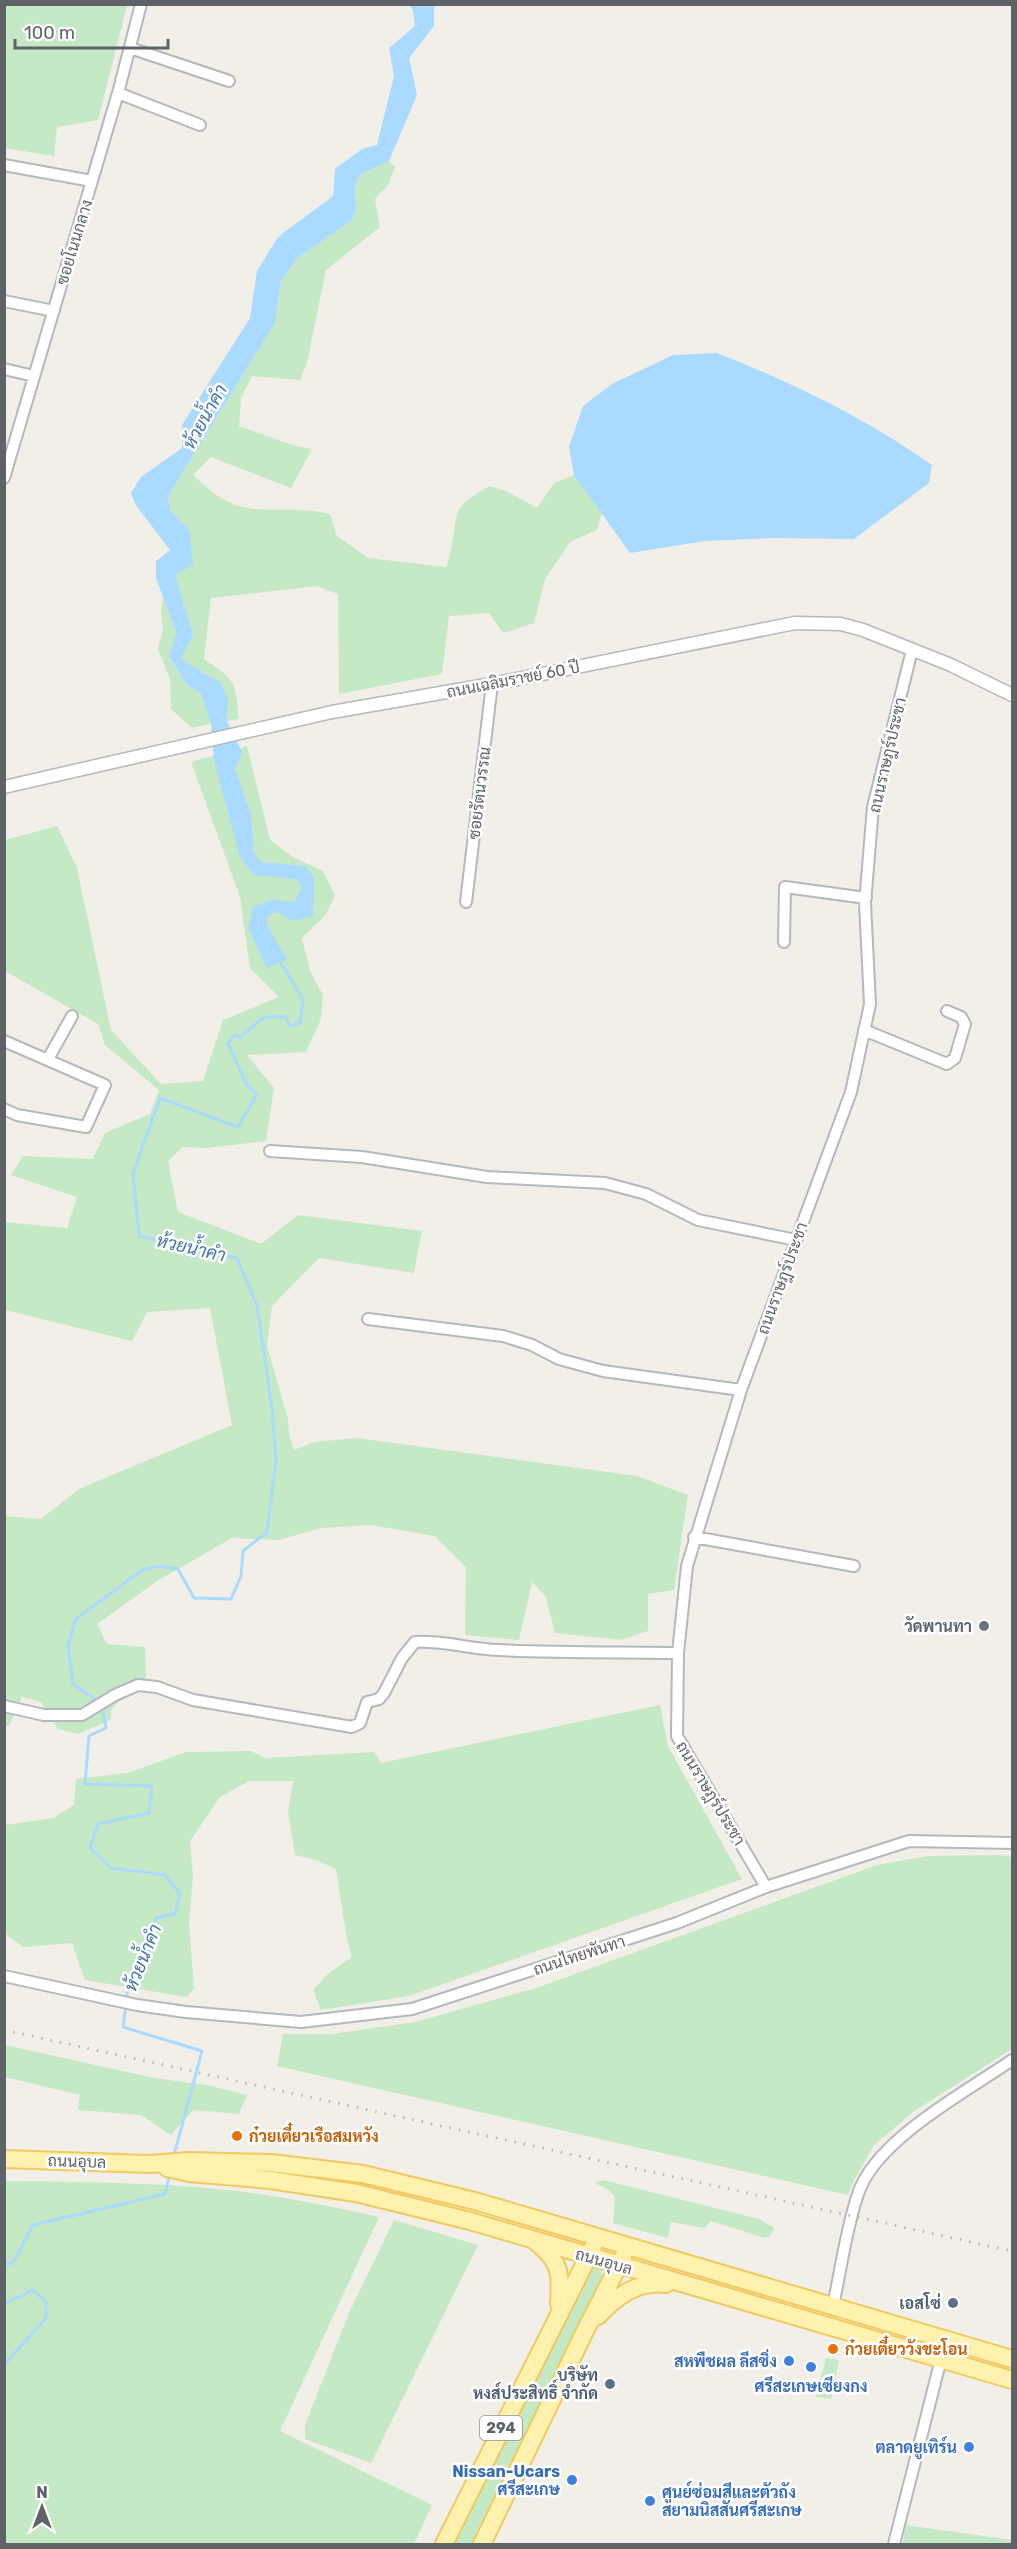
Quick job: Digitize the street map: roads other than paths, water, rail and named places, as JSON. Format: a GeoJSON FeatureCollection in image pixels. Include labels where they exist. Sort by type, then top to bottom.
{"type":"FeatureCollection","features":[{"type":"Feature","properties":{"kind":"main road","name":"ถนนอุบล"},"geometry":{"type":"LineString","coordinates":[[4,2158],[189,2167],[356,2193],[470,2221],[1012,2380]]}},
{"type":"Feature","properties":{"kind":"main road","name":"ถนนอุบล"},"geometry":{"type":"LineString","coordinates":[[189,2167],[271,2163],[363,2174],[475,2201],[1012,2359]]}},
{"type":"Feature","properties":{"kind":"main road","name":"294"},"geometry":{"type":"LineString","coordinates":[[444,2544],[597,2238]]}},
{"type":"Feature","properties":{"kind":"main road"},"geometry":{"type":"LineString","coordinates":[[534,2240],[549,2253],[556,2263],[561,2284],[559,2311]]}},
{"type":"Feature","properties":{"kind":"main road","name":"294"},"geometry":{"type":"LineString","coordinates":[[482,2544],[628,2247]]}},
{"type":"Feature","properties":{"kind":"main road"},"geometry":{"type":"LineString","coordinates":[[587,2327],[609,2304],[629,2289],[655,2282],[694,2287]]}},
{"type":"Feature","properties":{"kind":"main road"},"geometry":{"type":"LineString","coordinates":[[971,2368],[977,2349]]}},
{"type":"Feature","properties":{"kind":"street","name":"ซอยโนนกลาง"},"geometry":{"type":"LineString","coordinates":[[4,478],[118,93],[141,4]]}},
{"type":"Feature","properties":{"kind":"street"},"geometry":{"type":"LineString","coordinates":[[130,48],[228,81]]}},
{"type":"Feature","properties":{"kind":"street"},"geometry":{"type":"LineString","coordinates":[[118,93],[200,125]]}},
{"type":"Feature","properties":{"kind":"street"},"geometry":{"type":"LineString","coordinates":[[4,165],[92,181]]}},
{"type":"Feature","properties":{"kind":"street"},"geometry":{"type":"LineString","coordinates":[[4,301],[54,311]]}},
{"type":"Feature","properties":{"kind":"street"},"geometry":{"type":"LineString","coordinates":[[4,369],[34,376]]}},
{"type":"Feature","properties":{"kind":"street","name":"ถนนเฉลิมราชย์ 60 ปี"},"geometry":{"type":"LineString","coordinates":[[4,787],[332,712],[492,684],[795,623],[841,624],[912,650],[1012,695]]}},
{"type":"Feature","properties":{"kind":"street","name":"ถนนราษฎร์ประชา"},"geometry":{"type":"LineString","coordinates":[[766,1887],[677,1736],[678,1653],[687,1566],[694,1537],[741,1390],[851,1092],[870,1004],[866,898],[873,807],[912,650]]}},
{"type":"Feature","properties":{"kind":"street","name":"ซอยรัตนวรรณ"},"geometry":{"type":"LineString","coordinates":[[466,902],[492,684]]}},
{"type":"Feature","properties":{"kind":"street"},"geometry":{"type":"LineString","coordinates":[[784,942],[785,887],[866,898]]}},
{"type":"Feature","properties":{"kind":"street"},"geometry":{"type":"LineString","coordinates":[[864,1030],[947,1064],[955,1058],[965,1024],[961,1017],[947,1011]]}},
{"type":"Feature","properties":{"kind":"street"},"geometry":{"type":"LineString","coordinates":[[48,1059],[72,1016]]}},
{"type":"Feature","properties":{"kind":"street"},"geometry":{"type":"LineString","coordinates":[[4,1041],[105,1085],[86,1127],[17,1115],[4,1109]]}},
{"type":"Feature","properties":{"kind":"street"},"geometry":{"type":"LineString","coordinates":[[270,1151],[362,1157],[487,1177],[605,1183],[646,1194],[698,1220],[796,1240]]}},
{"type":"Feature","properties":{"kind":"street"},"geometry":{"type":"LineString","coordinates":[[368,1319],[503,1336],[532,1345],[559,1359],[603,1371],[741,1390]]}},
{"type":"Feature","properties":{"kind":"street"},"geometry":{"type":"LineString","coordinates":[[694,1537],[854,1566]]}},
{"type":"Feature","properties":{"kind":"street"},"geometry":{"type":"LineString","coordinates":[[4,1706],[44,1715],[82,1715],[115,1695],[138,1685],[157,1687],[192,1700],[352,1727],[360,1723],[367,1702],[379,1699],[384,1693],[402,1659],[415,1642],[428,1641],[497,1650],[678,1653]]}},
{"type":"Feature","properties":{"kind":"street","name":"ถนนไทยพันทา"},"geometry":{"type":"LineString","coordinates":[[4,1976],[137,2005],[186,2012],[301,2022],[412,2009],[677,1923],[766,1887],[909,1841],[1012,1843]]}},
{"type":"Feature","properties":{"kind":"street"},"geometry":{"type":"LineString","coordinates":[[833,2306],[858,2193],[873,2162],[906,2133],[1012,2060]]}},
{"type":"Feature","properties":{"kind":"street"},"geometry":{"type":"LineString","coordinates":[[894,2544],[941,2359]]}},
{"type":"Feature","properties":{"kind":"water"},"geometry":{"type":"Polygon","coordinates":[[[410,5],[434,5],[434,26],[409,58],[417,95],[389,161],[359,175],[355,188],[356,210],[351,221],[298,258],[281,281],[275,323],[168,496],[170,510],[190,531],[193,565],[175,575],[193,635],[181,659],[221,683],[228,700],[227,721],[242,752],[235,769],[251,815],[254,853],[261,862],[305,866],[314,877],[313,916],[293,921],[277,912],[267,916],[267,926],[287,959],[267,968],[248,928],[253,907],[270,900],[295,902],[302,886],[296,879],[254,875],[240,857],[214,761],[211,723],[201,694],[186,684],[169,657],[176,632],[156,578],[156,561],[170,550],[135,504],[131,493],[141,477],[182,448],[182,425],[250,318],[257,271],[278,237],[333,196],[335,169],[362,149],[377,145],[394,76],[389,48],[415,26],[410,5]]]}},
{"type":"Feature","properties":{"kind":"water"},"geometry":{"type":"Polygon","coordinates":[[[717,353],[801,389],[881,432],[932,465],[929,483],[854,539],[773,538],[705,541],[630,553],[574,475],[569,447],[583,406],[612,384],[673,355],[717,353]]]}},
{"type":"Feature","properties":{"kind":"waterway","name":"ห้วยน้ำคำ"},"geometry":{"type":"LineString","coordinates":[[99,1702],[73,1684],[68,1645],[76,1619],[142,1570],[158,1566],[178,1569],[194,1598],[231,1599],[241,1576],[243,1551],[267,1532],[276,1460],[272,1408],[257,1306],[237,1258],[139,1236],[133,1173],[160,1098],[238,1127],[257,1094],[247,1085],[228,1044],[234,1035],[240,1037],[263,1018],[285,1016],[290,1026],[300,1023],[303,999],[279,960]]}},
{"type":"Feature","properties":{"kind":"waterway","name":"ห้วยน้ำคำ"},"geometry":{"type":"LineString","coordinates":[[102,1707],[106,1728],[89,1736],[85,1784],[152,1786],[149,1813],[98,1824],[90,1848],[111,1868],[165,1875],[180,1893],[175,1914],[156,1918],[126,1999]]}},
{"type":"Feature","properties":{"kind":"waterway","name":"ห้วยน้ำคำ"},"geometry":{"type":"LineString","coordinates":[[126,2005],[123,2027],[202,2051],[174,2155]]}},
{"type":"Feature","properties":{"kind":"waterway","name":"ห้วยน้ำคำ"},"geometry":{"type":"LineString","coordinates":[[4,2264],[13,2263],[33,2225],[165,2194],[170,2173]]}},
{"type":"Feature","properties":{"kind":"waterway","name":"ห้วยน้ำคำ"},"geometry":{"type":"LineString","coordinates":[[4,2304],[33,2290],[46,2302],[46,2318],[4,2365]]}},
{"type":"Feature","properties":{"kind":"railway"},"geometry":{"type":"LineString","coordinates":[[4,2030],[1012,2251]]}},
{"type":"Feature","properties":{"kind":"place","name":"วัดพานทา"},"geometry":{"type":"Point","coordinates":[984,1626]}},
{"type":"Feature","properties":{"kind":"place","name":"ก๋วยเตี๋ยวเรือสมหวัง"},"geometry":{"type":"Point","coordinates":[237,2136]}},
{"type":"Feature","properties":{"kind":"place","name":"เอสโซ่"},"geometry":{"type":"Point","coordinates":[953,2303]}},
{"type":"Feature","properties":{"kind":"place","name":"ก๋วยเตี๋ยววังชะโอน"},"geometry":{"type":"Point","coordinates":[833,2349]}},
{"type":"Feature","properties":{"kind":"place","name":"สหพืชผล ลีสซิ่ง"},"geometry":{"type":"Point","coordinates":[789,2361]}},
{"type":"Feature","properties":{"kind":"place","name":"ศรีสะเกษเซียงกง"},"geometry":{"type":"Point","coordinates":[811,2367]}},
{"type":"Feature","properties":{"kind":"place","name":"บริษัท หงส์ประสิทธิ์ จำกัด"},"geometry":{"type":"Point","coordinates":[610,2384]}},
{"type":"Feature","properties":{"kind":"place","name":"ตลาดยูเทิร์น"},"geometry":{"type":"Point","coordinates":[969,2447]}},
{"type":"Feature","properties":{"kind":"place","name":"Nissan-Ucars ศรีสะเกษ"},"geometry":{"type":"Point","coordinates":[572,2480]}},
{"type":"Feature","properties":{"kind":"place","name":"ศูนย์ซ่อมสีและตัวถัง สยามนิสสันศรีสะเกษ"},"geometry":{"type":"Point","coordinates":[650,2501]}}]}
